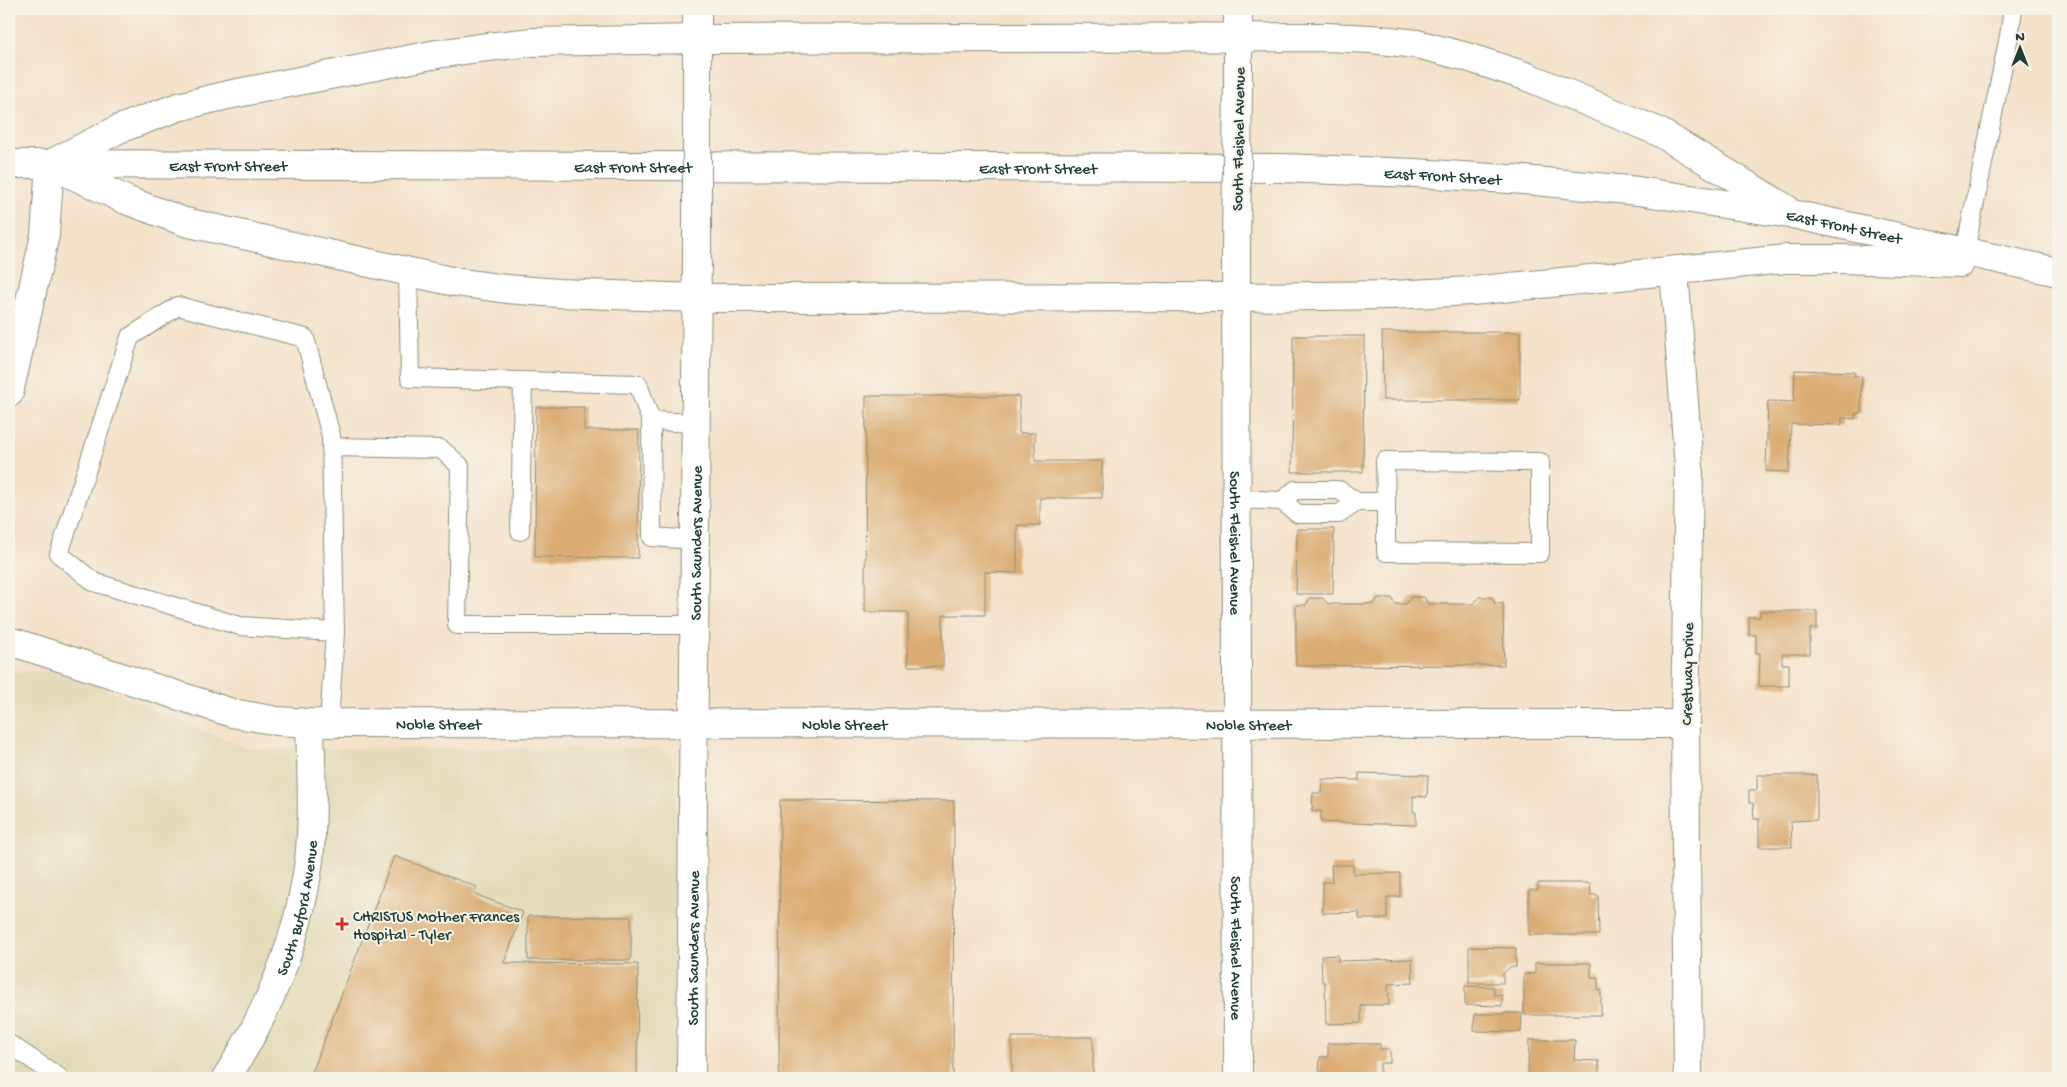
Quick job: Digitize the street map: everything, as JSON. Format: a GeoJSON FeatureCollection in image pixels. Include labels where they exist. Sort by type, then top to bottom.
{"type":"FeatureCollection","features":[{"type":"Feature","properties":{"kind":"main road","name":"South Saunders Avenue"},"geometry":{"type":"LineString","coordinates":[[691,1078],[697,298],[697,9]]}},
{"type":"Feature","properties":{"kind":"main road","name":"South Fleishel Avenue"},"geometry":{"type":"LineString","coordinates":[[1238,9],[1236,247],[1238,1078]]}},
{"type":"Feature","properties":{"kind":"main road"},"geometry":{"type":"LineString","coordinates":[[50,164],[119,130],[178,107],[247,91],[479,48],[532,42],[697,39],[1372,39],[1417,44],[1468,57],[1528,77],[1659,132],[1797,214]]}},
{"type":"Feature","properties":{"kind":"main road","name":"East Front Street"},"geometry":{"type":"LineString","coordinates":[[9,164],[1281,168],[1416,173],[1524,180],[1638,191],[1797,214],[2046,269]]}},
{"type":"Feature","properties":{"kind":"main road"},"geometry":{"type":"LineString","coordinates":[[50,164],[126,200],[185,222],[455,282],[507,289],[697,298],[1391,295],[1472,291],[1724,265],[1804,259],[1909,261],[2046,269]]}},
{"type":"Feature","properties":{"kind":"main road"},"geometry":{"type":"LineString","coordinates":[[9,393],[45,235],[50,164]]}},
{"type":"Feature","properties":{"kind":"main road","name":"Crestway Drive"},"geometry":{"type":"LineString","coordinates":[[1674,271],[1689,468],[1685,724],[1688,1078]]}},
{"type":"Feature","properties":{"kind":"main road","name":"Noble Street"},"geometry":{"type":"LineString","coordinates":[[11,640],[232,713],[256,719],[320,723],[694,725],[1685,724]]}},
{"type":"Feature","properties":{"kind":"main road","name":"South Buford Avenue"},"geometry":{"type":"LineString","coordinates":[[226,1078],[263,1016],[293,935],[303,897],[309,859],[320,723]]}},
{"type":"Feature","properties":{"kind":"lane"},"geometry":{"type":"LineString","coordinates":[[1965,250],[2010,36],[2013,9]]}},
{"type":"Feature","properties":{"kind":"lane"},"geometry":{"type":"LineString","coordinates":[[408,272],[410,378],[638,384],[651,421],[652,538],[695,540]]}},
{"type":"Feature","properties":{"kind":"lane"},"geometry":{"type":"LineString","coordinates":[[320,723],[335,632],[331,436],[306,338],[178,306],[130,337],[59,554],[94,582],[240,626],[335,632]]}},
{"type":"Feature","properties":{"kind":"lane"},"geometry":{"type":"LineString","coordinates":[[520,531],[523,381]]}},
{"type":"Feature","properties":{"kind":"lane"},"geometry":{"type":"LineString","coordinates":[[651,421],[696,423]]}},
{"type":"Feature","properties":{"kind":"lane"},"geometry":{"type":"LineString","coordinates":[[331,447],[440,449],[460,466],[457,625],[694,625]]}},
{"type":"Feature","properties":{"kind":"lane"},"geometry":{"type":"LineString","coordinates":[[1385,461],[1540,462],[1540,553],[1386,552],[1386,502],[1385,461]]}},
{"type":"Feature","properties":{"kind":"lane"},"geometry":{"type":"LineString","coordinates":[[1282,501],[1295,490],[1339,490],[1357,502]]}},
{"type":"Feature","properties":{"kind":"lane"},"geometry":{"type":"LineString","coordinates":[[1237,500],[1282,501],[1298,514],[1339,514],[1357,502],[1386,502]]}},
{"type":"Feature","properties":{"kind":"lane"},"geometry":{"type":"LineString","coordinates":[[9,1044],[60,1078]]}},
{"type":"Feature","properties":{"kind":"shaded area","name":"CHRISTUS Mother Frances Hospital - Tyler"},"geometry":{"type":"Polygon","coordinates":[[[56,672],[86,681],[248,749],[659,748],[671,757],[676,771],[673,1078],[9,1078],[9,673],[56,672]]]}},
{"type":"Feature","properties":{"kind":"building"},"geometry":{"type":"Polygon","coordinates":[[[1382,332],[1520,332],[1520,400],[1383,400],[1382,332]]]}},
{"type":"Feature","properties":{"kind":"building"},"geometry":{"type":"Polygon","coordinates":[[[1293,336],[1364,336],[1363,472],[1292,472],[1293,336]]]}},
{"type":"Feature","properties":{"kind":"building"},"geometry":{"type":"Polygon","coordinates":[[[1795,370],[1854,372],[1854,376],[1862,376],[1861,413],[1856,413],[1855,419],[1842,418],[1842,425],[1791,424],[1789,472],[1766,471],[1768,401],[1794,402],[1795,370]]]}},
{"type":"Feature","properties":{"kind":"building"},"geometry":{"type":"Polygon","coordinates":[[[866,396],[1019,396],[1019,433],[1035,433],[1035,461],[1102,461],[1102,498],[1040,498],[1040,525],[1017,525],[1017,573],[985,572],[985,615],[943,615],[943,666],[908,666],[908,612],[865,612],[866,396]]]}},
{"type":"Feature","properties":{"kind":"building"},"geometry":{"type":"Polygon","coordinates":[[[536,407],[584,407],[584,430],[639,430],[638,558],[535,557],[536,407]]]}},
{"type":"Feature","properties":{"kind":"building"},"geometry":{"type":"Polygon","coordinates":[[[1297,529],[1334,529],[1333,594],[1296,594],[1297,529]]]}},
{"type":"Feature","properties":{"kind":"building"},"geometry":{"type":"Polygon","coordinates":[[[1411,597],[1424,597],[1428,604],[1474,604],[1479,597],[1492,597],[1495,604],[1503,603],[1504,665],[1296,666],[1296,605],[1306,605],[1310,598],[1323,598],[1328,604],[1374,604],[1378,598],[1392,598],[1395,604],[1406,604],[1411,597]]]}},
{"type":"Feature","properties":{"kind":"building"},"geometry":{"type":"Polygon","coordinates":[[[1760,611],[1817,611],[1817,629],[1810,629],[1810,654],[1782,654],[1782,664],[1789,664],[1789,686],[1759,686],[1760,653],[1756,653],[1756,635],[1749,635],[1749,617],[1760,617],[1760,611]]]}},
{"type":"Feature","properties":{"kind":"building"},"geometry":{"type":"Polygon","coordinates":[[[1359,773],[1428,775],[1427,797],[1413,796],[1413,812],[1416,812],[1416,825],[1321,822],[1321,811],[1312,811],[1313,793],[1321,793],[1322,779],[1359,780],[1359,773]]]}},
{"type":"Feature","properties":{"kind":"building"},"geometry":{"type":"Polygon","coordinates":[[[1757,775],[1817,775],[1817,820],[1791,821],[1792,847],[1759,847],[1759,819],[1754,819],[1753,803],[1749,803],[1749,790],[1757,790],[1757,775]]]}},
{"type":"Feature","properties":{"kind":"building"},"geometry":{"type":"Polygon","coordinates":[[[780,800],[954,801],[953,1078],[779,1078],[780,800]]]}},
{"type":"Feature","properties":{"kind":"building"},"geometry":{"type":"Polygon","coordinates":[[[394,856],[477,887],[474,894],[523,912],[504,963],[638,964],[637,1078],[310,1078],[394,856]]]}},
{"type":"Feature","properties":{"kind":"building"},"geometry":{"type":"Polygon","coordinates":[[[1331,865],[1353,865],[1353,874],[1400,873],[1400,897],[1387,897],[1387,919],[1359,919],[1359,912],[1323,913],[1323,882],[1332,882],[1331,865]]]}},
{"type":"Feature","properties":{"kind":"building"},"geometry":{"type":"Polygon","coordinates":[[[1538,883],[1590,883],[1591,895],[1598,895],[1599,935],[1529,935],[1529,890],[1538,890],[1538,883]]]}},
{"type":"Feature","properties":{"kind":"building"},"geometry":{"type":"Polygon","coordinates":[[[528,916],[631,917],[631,960],[528,960],[528,916]]]}},
{"type":"Feature","properties":{"kind":"building"},"geometry":{"type":"Polygon","coordinates":[[[1469,947],[1516,948],[1516,967],[1510,967],[1503,974],[1503,983],[1469,983],[1469,947]]]}},
{"type":"Feature","properties":{"kind":"building"},"geometry":{"type":"Polygon","coordinates":[[[1338,955],[1338,961],[1412,959],[1413,983],[1388,984],[1389,1005],[1361,1005],[1361,1023],[1326,1024],[1325,982],[1322,982],[1321,956],[1338,955]]]}},
{"type":"Feature","properties":{"kind":"building"},"geometry":{"type":"Polygon","coordinates":[[[1535,963],[1591,963],[1591,978],[1598,978],[1598,990],[1601,990],[1601,1015],[1524,1015],[1524,974],[1535,974],[1535,963]]]}},
{"type":"Feature","properties":{"kind":"building"},"geometry":{"type":"Polygon","coordinates":[[[1465,986],[1494,987],[1494,995],[1502,995],[1502,1006],[1465,1005],[1465,986]]]}},
{"type":"Feature","properties":{"kind":"building"},"geometry":{"type":"Polygon","coordinates":[[[1522,1013],[1521,1032],[1474,1031],[1475,1014],[1522,1013]]]}},
{"type":"Feature","properties":{"kind":"building"},"geometry":{"type":"Polygon","coordinates":[[[1012,1037],[1093,1037],[1093,1078],[1012,1078],[1012,1037]]]}},
{"type":"Feature","properties":{"kind":"building"},"geometry":{"type":"Polygon","coordinates":[[[1529,1040],[1575,1040],[1574,1060],[1599,1061],[1599,1078],[1528,1078],[1529,1040]]]}},
{"type":"Feature","properties":{"kind":"building"},"geometry":{"type":"Polygon","coordinates":[[[1328,1043],[1380,1044],[1380,1049],[1390,1049],[1390,1063],[1380,1063],[1380,1078],[1323,1078],[1323,1071],[1319,1071],[1320,1057],[1328,1057],[1328,1043]]]}},
{"type":"Feature","properties":{"kind":"place","name":"CHRISTUS Mother Frances Hospital - Tyler"},"geometry":{"type":"Point","coordinates":[342,924]}}]}
